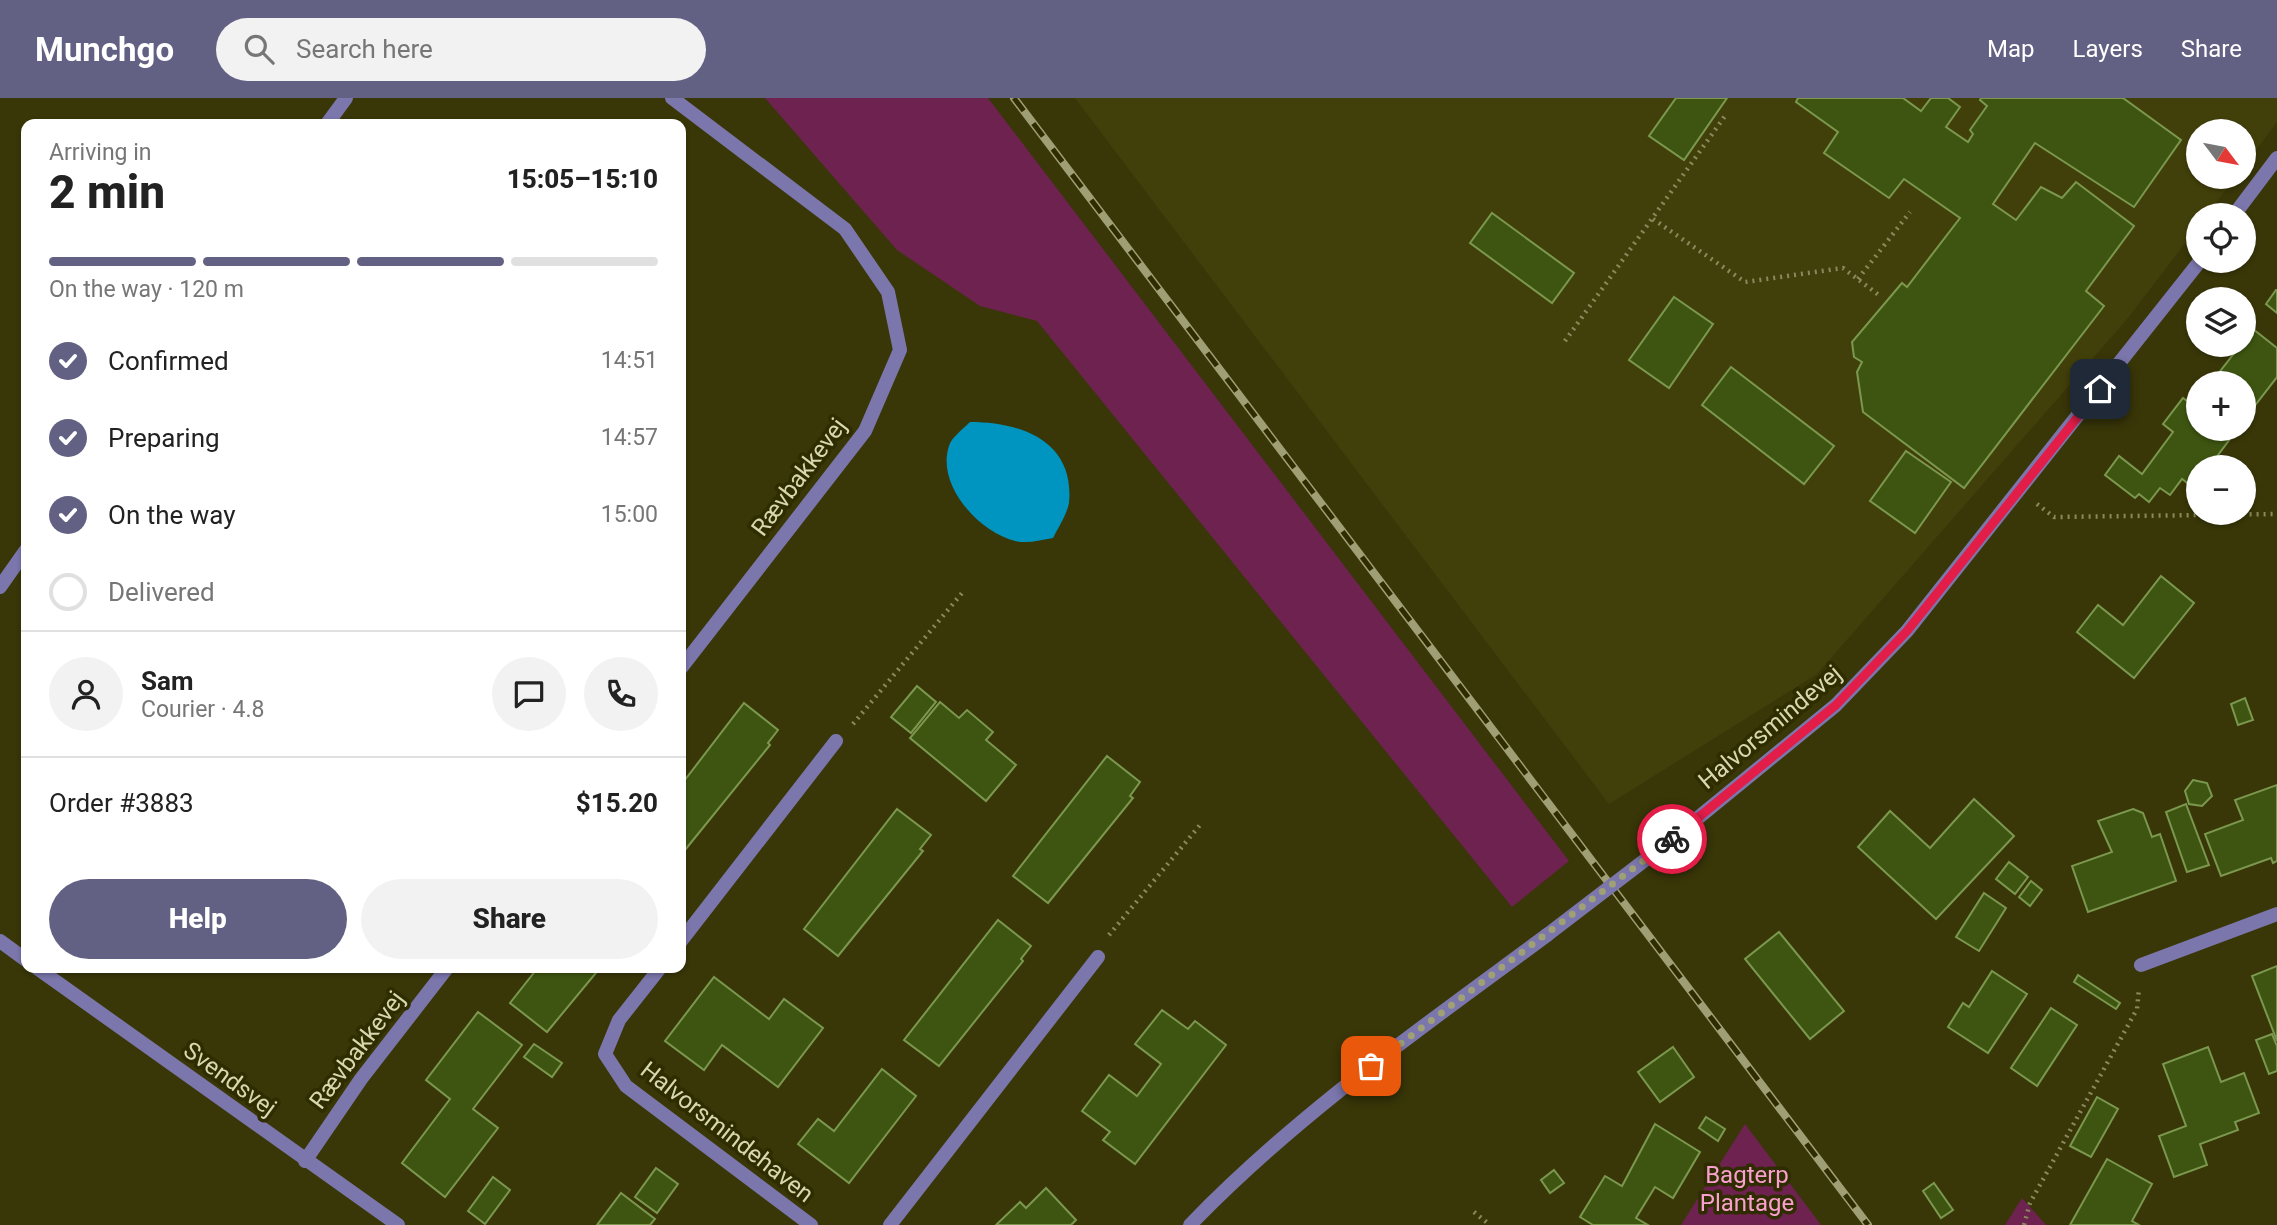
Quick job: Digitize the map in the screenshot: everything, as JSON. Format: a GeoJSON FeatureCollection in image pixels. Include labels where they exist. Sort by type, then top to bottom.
{"type":"FeatureCollection","features":[{"type":"Feature","properties":{"kind":"street"},"geometry":{"type":"LineString","coordinates":[[330,119],[345,98]]}},
{"type":"Feature","properties":{"kind":"street","name":"Rævbakkevej"},"geometry":{"type":"LineString","coordinates":[[673,98],[845,229],[888,292],[900,350],[865,431],[686,662]]}},
{"type":"Feature","properties":{"kind":"street"},"geometry":{"type":"LineString","coordinates":[[2243,203],[2277,158]]}},
{"type":"Feature","properties":{"kind":"street","name":"Halvorsmindevej"},"geometry":{"type":"LineString","coordinates":[[1190,1225],[1226,1188],[1349,1082],[1666,844],[1836,705],[1907,631],[2191,273]]}},
{"type":"Feature","properties":{"kind":"street"},"geometry":{"type":"LineString","coordinates":[[0,587],[21,557]]}},
{"type":"Feature","properties":{"kind":"street"},"geometry":{"type":"LineString","coordinates":[[686,935],[836,741]]}},
{"type":"Feature","properties":{"kind":"street"},"geometry":{"type":"LineString","coordinates":[[2141,965],[2277,914]]}},
{"type":"Feature","properties":{"kind":"street"},"geometry":{"type":"LineString","coordinates":[[0,941],[21,956]]}},
{"type":"Feature","properties":{"kind":"street"},"geometry":{"type":"LineString","coordinates":[[890,1225],[1098,957]]}},
{"type":"Feature","properties":{"kind":"street","name":"Svendsvej"},"geometry":{"type":"LineString","coordinates":[[44,973],[398,1225]]}},
{"type":"Feature","properties":{"kind":"street","name":"Rævbakkevej"},"geometry":{"type":"LineString","coordinates":[[305,1161],[361,1079],[443,973]]}},
{"type":"Feature","properties":{"kind":"street","name":"Halvorsmindehaven"},"geometry":{"type":"LineString","coordinates":[[656,973],[619,1020],[605,1054],[626,1086],[811,1225]]}},
{"type":"Feature","properties":{"kind":"path"},"geometry":{"type":"LineString","coordinates":[[1565,341],[1725,117]]}},
{"type":"Feature","properties":{"kind":"path"},"geometry":{"type":"LineString","coordinates":[[1857,279],[1910,212]]}},
{"type":"Feature","properties":{"kind":"path"},"geometry":{"type":"LineString","coordinates":[[1653,219],[1745,282],[1843,268],[1880,296]]}},
{"type":"Feature","properties":{"kind":"path"},"geometry":{"type":"LineString","coordinates":[[2019,491],[2054,517],[2277,514]]}},
{"type":"Feature","properties":{"kind":"path"},"geometry":{"type":"LineString","coordinates":[[836,741],[962,593]]}},
{"type":"Feature","properties":{"kind":"path"},"geometry":{"type":"LineString","coordinates":[[1098,957],[1109,934],[1200,825]]}},
{"type":"Feature","properties":{"kind":"path"},"geometry":{"type":"LineString","coordinates":[[2024,1225],[2031,1203],[2137,1009],[2141,965]]}},
{"type":"Feature","properties":{"kind":"path"},"geometry":{"type":"LineString","coordinates":[[1474,1212],[1490,1225]]}},
{"type":"Feature","properties":{"kind":"shaded area"},"geometry":{"type":"Polygon","coordinates":[[[1075,98],[2277,98],[2277,122],[2256,150],[2256,119],[2186,119],[2186,189],[2227,189],[2215,203],[2186,203],[2186,242],[2128,318],[1817,674],[1609,804],[1075,98]]]}},
{"type":"Feature","properties":{"kind":"green space"},"geometry":{"type":"Polygon","coordinates":[[[765,98],[988,98],[1569,861],[1512,907],[1037,321],[980,306],[897,250],[765,98]]]}},
{"type":"Feature","properties":{"kind":"green space","name":"Bagterp Plantage"},"geometry":{"type":"Polygon","coordinates":[[[1745,1124],[1821,1225],[1681,1225],[1745,1124]]]}},
{"type":"Feature","properties":{"kind":"green space"},"geometry":{"type":"Polygon","coordinates":[[[2022,1198],[2046,1225],[2005,1225],[2022,1198]]]}},
{"type":"Feature","properties":{"kind":"water"},"geometry":{"type":"Polygon","coordinates":[[[970,422],[1008,426],[1025,431],[1054,450],[1063,464],[1069,482],[1069,503],[1053,538],[1025,542],[1001,536],[988,528],[964,505],[949,476],[947,461],[950,443],[970,422]]]}},
{"type":"Feature","properties":{"kind":"building"},"geometry":{"type":"Polygon","coordinates":[[[1676,98],[1727,98],[1684,160],[1649,136],[1676,98]]]}},
{"type":"Feature","properties":{"kind":"building"},"geometry":{"type":"Polygon","coordinates":[[[1798,98],[1903,98],[1921,111],[1931,98],[1948,98],[1960,107],[1946,127],[1968,142],[1973,134],[1970,130],[1987,106],[1981,98],[2123,98],[2181,140],[2134,207],[2035,143],[1993,204],[2016,220],[2041,187],[2062,198],[2076,182],[2134,226],[2086,291],[2104,306],[1964,488],[1863,412],[1857,372],[1862,362],[1854,357],[1852,342],[1902,283],[1907,287],[1960,218],[1904,179],[1889,198],[1824,153],[1838,132],[1796,102],[1798,98]]]}},
{"type":"Feature","properties":{"kind":"building"},"geometry":{"type":"Polygon","coordinates":[[[1492,213],[1574,273],[1552,303],[1470,243],[1492,213]]]}},
{"type":"Feature","properties":{"kind":"building"},"geometry":{"type":"Polygon","coordinates":[[[2277,290],[2277,313],[2266,304],[2277,290]]]}},
{"type":"Feature","properties":{"kind":"building"},"geometry":{"type":"Polygon","coordinates":[[[1674,297],[1713,324],[1669,388],[1629,360],[1674,297]]]}},
{"type":"Feature","properties":{"kind":"building"},"geometry":{"type":"Polygon","coordinates":[[[2256,331],[2277,348],[2277,377],[2256,404],[2256,371],[2220,371],[2231,357],[2256,357],[2256,331]]]}},
{"type":"Feature","properties":{"kind":"building"},"geometry":{"type":"Polygon","coordinates":[[[1731,367],[1834,446],[1804,484],[1702,405],[1731,367]]]}},
{"type":"Feature","properties":{"kind":"building"},"geometry":{"type":"Polygon","coordinates":[[[2183,398],[2186,400],[2186,441],[2228,441],[2218,455],[2186,455],[2186,482],[2182,479],[2170,495],[2160,488],[2149,502],[2139,494],[2135,498],[2105,475],[2119,456],[2142,474],[2173,432],[2163,424],[2183,398]]]}},
{"type":"Feature","properties":{"kind":"building"},"geometry":{"type":"Polygon","coordinates":[[[1906,451],[1951,482],[1915,533],[1870,501],[1906,451]]]}},
{"type":"Feature","properties":{"kind":"building"},"geometry":{"type":"Polygon","coordinates":[[[2161,576],[2194,603],[2134,678],[2077,632],[2098,605],[2123,625],[2161,576]]]}},
{"type":"Feature","properties":{"kind":"building"},"geometry":{"type":"Polygon","coordinates":[[[917,686],[936,702],[911,733],[891,717],[917,686]]]}},
{"type":"Feature","properties":{"kind":"building"},"geometry":{"type":"Polygon","coordinates":[[[2245,698],[2253,720],[2238,725],[2231,704],[2245,698]]]}},
{"type":"Feature","properties":{"kind":"building"},"geometry":{"type":"Polygon","coordinates":[[[940,702],[959,718],[967,710],[993,732],[986,740],[1016,765],[986,801],[910,738],[940,702]]]}},
{"type":"Feature","properties":{"kind":"building"},"geometry":{"type":"Polygon","coordinates":[[[744,703],[778,730],[768,743],[770,745],[686,849],[686,778],[744,703]]]}},
{"type":"Feature","properties":{"kind":"building"},"geometry":{"type":"Polygon","coordinates":[[[1107,756],[1140,782],[1130,796],[1133,798],[1048,903],[1013,876],[1107,756]]]}},
{"type":"Feature","properties":{"kind":"building"},"geometry":{"type":"Polygon","coordinates":[[[2193,780],[2207,783],[2212,796],[2202,806],[2189,804],[2185,791],[2193,780]]]}},
{"type":"Feature","properties":{"kind":"building"},"geometry":{"type":"Polygon","coordinates":[[[2277,785],[2277,861],[2273,863],[2271,858],[2221,876],[2205,834],[2243,820],[2235,800],[2277,785]]]}},
{"type":"Feature","properties":{"kind":"building"},"geometry":{"type":"Polygon","coordinates":[[[1974,799],[2014,836],[1936,919],[1858,847],[1890,811],[1930,848],[1974,799]]]}},
{"type":"Feature","properties":{"kind":"building"},"geometry":{"type":"Polygon","coordinates":[[[2186,804],[2209,865],[2187,872],[2166,812],[2186,804]]]}},
{"type":"Feature","properties":{"kind":"building"},"geometry":{"type":"Polygon","coordinates":[[[897,809],[931,835],[920,849],[923,851],[838,956],[804,929],[897,809]]]}},
{"type":"Feature","properties":{"kind":"building"},"geometry":{"type":"Polygon","coordinates":[[[2133,809],[2143,813],[2152,837],[2160,834],[2176,881],[2088,912],[2072,866],[2112,852],[2098,821],[2133,809]]]}},
{"type":"Feature","properties":{"kind":"building"},"geometry":{"type":"Polygon","coordinates":[[[2009,862],[2028,877],[2015,894],[1996,879],[2009,862]]]}},
{"type":"Feature","properties":{"kind":"building"},"geometry":{"type":"Polygon","coordinates":[[[2031,881],[2042,890],[2030,906],[2019,897],[2031,881]]]}},
{"type":"Feature","properties":{"kind":"building"},"geometry":{"type":"Polygon","coordinates":[[[1984,893],[2006,908],[1979,951],[1956,937],[1984,893]]]}},
{"type":"Feature","properties":{"kind":"building"},"geometry":{"type":"Polygon","coordinates":[[[998,920],[1031,946],[1021,959],[1023,961],[939,1066],[904,1040],[998,920]]]}},
{"type":"Feature","properties":{"kind":"building"},"geometry":{"type":"Polygon","coordinates":[[[1779,932],[1844,1011],[1810,1039],[1745,959],[1779,932]]]}},
{"type":"Feature","properties":{"kind":"building"},"geometry":{"type":"Polygon","coordinates":[[[2277,966],[2277,1041],[2252,976],[2277,966]]]}},
{"type":"Feature","properties":{"kind":"building"},"geometry":{"type":"Polygon","coordinates":[[[1992,971],[2027,994],[1988,1053],[1948,1027],[1963,1003],[1969,1007],[1992,971]]]}},
{"type":"Feature","properties":{"kind":"building"},"geometry":{"type":"Polygon","coordinates":[[[534,973],[596,973],[547,1032],[510,1003],[534,973]]]}},
{"type":"Feature","properties":{"kind":"building"},"geometry":{"type":"Polygon","coordinates":[[[2078,975],[2120,1003],[2116,1009],[2074,982],[2078,975]]]}},
{"type":"Feature","properties":{"kind":"building"},"geometry":{"type":"Polygon","coordinates":[[[714,977],[769,1019],[784,999],[823,1028],[778,1087],[722,1045],[704,1070],[665,1041],[714,977]]]}},
{"type":"Feature","properties":{"kind":"building"},"geometry":{"type":"Polygon","coordinates":[[[2051,1008],[2077,1025],[2037,1086],[2011,1068],[2051,1008]]]}},
{"type":"Feature","properties":{"kind":"building"},"geometry":{"type":"Polygon","coordinates":[[[1162,1010],[1188,1029],[1195,1021],[1226,1045],[1135,1164],[1103,1140],[1110,1132],[1082,1111],[1109,1075],[1137,1096],[1161,1064],[1135,1044],[1162,1010]]]}},
{"type":"Feature","properties":{"kind":"building"},"geometry":{"type":"Polygon","coordinates":[[[478,1012],[522,1045],[473,1109],[498,1128],[445,1197],[402,1163],[450,1099],[426,1080],[478,1012]]]}},
{"type":"Feature","properties":{"kind":"building"},"geometry":{"type":"Polygon","coordinates":[[[2272,1034],[2277,1046],[2277,1071],[2269,1074],[2256,1040],[2272,1034]]]}},
{"type":"Feature","properties":{"kind":"building"},"geometry":{"type":"Polygon","coordinates":[[[534,1044],[562,1063],[552,1077],[524,1057],[534,1044]]]}},
{"type":"Feature","properties":{"kind":"building"},"geometry":{"type":"Polygon","coordinates":[[[1673,1047],[1694,1077],[1660,1102],[1638,1072],[1673,1047]]]}},
{"type":"Feature","properties":{"kind":"building"},"geometry":{"type":"Polygon","coordinates":[[[2208,1047],[2221,1082],[2244,1073],[2259,1113],[2235,1122],[2238,1130],[2200,1144],[2207,1165],[2174,1177],[2159,1136],[2186,1126],[2163,1064],[2208,1047]]]}},
{"type":"Feature","properties":{"kind":"building"},"geometry":{"type":"Polygon","coordinates":[[[882,1069],[916,1096],[849,1183],[798,1144],[818,1119],[834,1131],[882,1069]]]}},
{"type":"Feature","properties":{"kind":"building"},"geometry":{"type":"Polygon","coordinates":[[[2097,1097],[2118,1109],[2091,1157],[2070,1146],[2097,1097]]]}},
{"type":"Feature","properties":{"kind":"building"},"geometry":{"type":"Polygon","coordinates":[[[1706,1117],[1725,1129],[1718,1141],[1699,1128],[1706,1117]]]}},
{"type":"Feature","properties":{"kind":"building"},"geometry":{"type":"Polygon","coordinates":[[[1655,1124],[1700,1152],[1673,1198],[1655,1187],[1636,1218],[1648,1225],[1593,1225],[1580,1217],[1605,1176],[1622,1186],[1655,1124]]]}},
{"type":"Feature","properties":{"kind":"building"},"geometry":{"type":"Polygon","coordinates":[[[2107,1159],[2152,1184],[2132,1221],[2139,1225],[2070,1225],[2107,1159]]]}},
{"type":"Feature","properties":{"kind":"building"},"geometry":{"type":"Polygon","coordinates":[[[656,1168],[678,1184],[657,1213],[635,1197],[656,1168]]]}},
{"type":"Feature","properties":{"kind":"building"},"geometry":{"type":"Polygon","coordinates":[[[1554,1170],[1564,1183],[1550,1193],[1541,1180],[1554,1170]]]}},
{"type":"Feature","properties":{"kind":"building"},"geometry":{"type":"Polygon","coordinates":[[[493,1177],[510,1190],[485,1224],[468,1211],[493,1177]]]}},
{"type":"Feature","properties":{"kind":"building"},"geometry":{"type":"Polygon","coordinates":[[[1934,1183],[1953,1210],[1941,1218],[1923,1191],[1934,1183]]]}},
{"type":"Feature","properties":{"kind":"building"},"geometry":{"type":"Polygon","coordinates":[[[1046,1188],[1076,1220],[1071,1225],[996,1225],[1020,1202],[1026,1208],[1046,1188]]]}},
{"type":"Feature","properties":{"kind":"building"},"geometry":{"type":"Polygon","coordinates":[[[621,1193],[655,1219],[650,1225],[597,1225],[621,1193]]]}},
{"type":"Feature","properties":{"kind":"railway"},"geometry":{"type":"LineString","coordinates":[[1014,98],[1868,1225]]}},
{"type":"Feature","properties":{"kind":"way so far"},"geometry":{"type":"LineString","coordinates":[[1371,1066],[1672,839]]}},
{"type":"Feature","properties":{"kind":"route"},"geometry":{"type":"LineString","coordinates":[[1672,839],[1836,705],[1907,631],[2100,389]]}}]}
